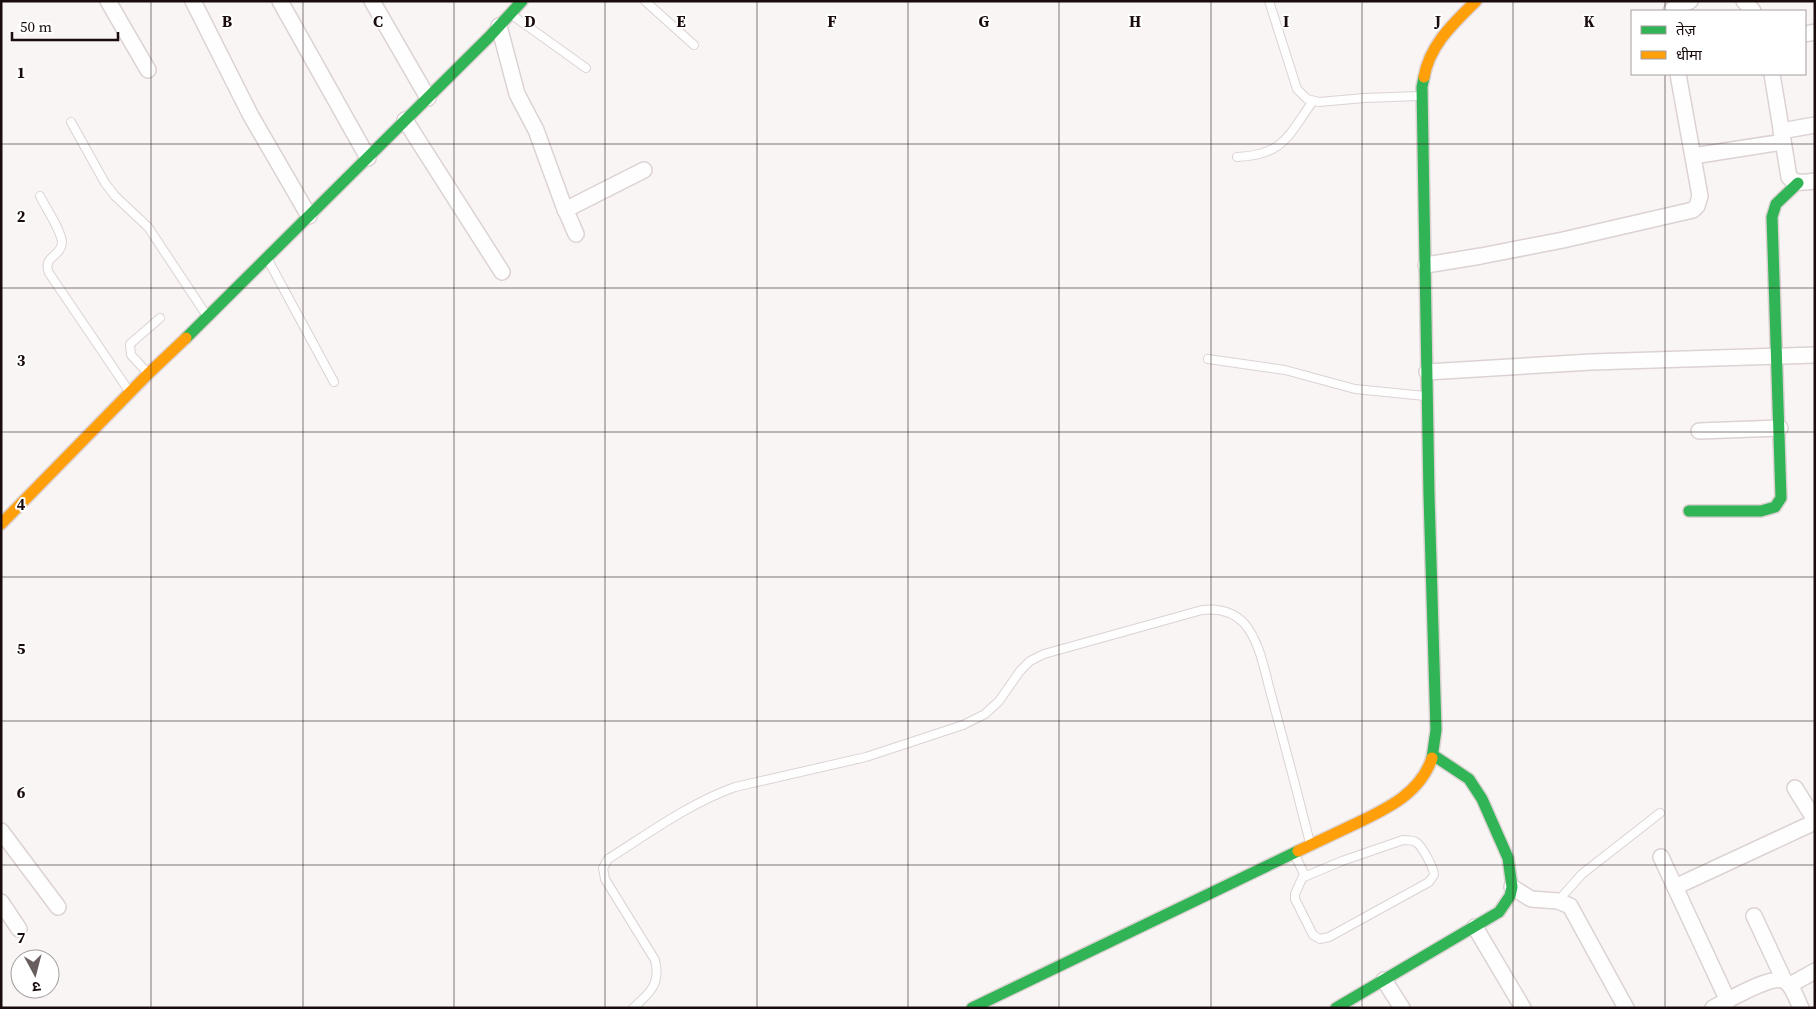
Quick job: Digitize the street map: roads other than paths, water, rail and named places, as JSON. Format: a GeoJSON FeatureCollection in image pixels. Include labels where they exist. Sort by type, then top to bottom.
{"type":"FeatureCollection","features":[{"type":"Feature","properties":{"kind":"street"},"geometry":{"type":"LineString","coordinates":[[108,1],[148,70]]}},
{"type":"Feature","properties":{"kind":"street"},"geometry":{"type":"LineString","coordinates":[[192,1],[251,116],[309,216]]}},
{"type":"Feature","properties":{"kind":"street"},"geometry":{"type":"LineString","coordinates":[[280,1],[368,158]]}},
{"type":"Feature","properties":{"kind":"street"},"geometry":{"type":"LineString","coordinates":[[372,1],[422,87]]}},
{"type":"Feature","properties":{"kind":"street"},"geometry":{"type":"LineString","coordinates":[[3,519],[145,370],[208,317],[405,120],[422,87],[499,26],[522,1]]}},
{"type":"Feature","properties":{"kind":"street"},"geometry":{"type":"LineString","coordinates":[[972,1008],[1390,808],[1412,792],[1426,775],[1434,755],[1436,730],[1428,495],[1422,96],[1424,71],[1430,54],[1441,38],[1476,1]]}},
{"type":"Feature","properties":{"kind":"street"},"geometry":{"type":"LineString","coordinates":[[1672,10],[1675,6],[1690,1]]}},
{"type":"Feature","properties":{"kind":"street"},"geometry":{"type":"LineString","coordinates":[[499,26],[513,84],[536,130],[565,210],[576,234]]}},
{"type":"Feature","properties":{"kind":"street"},"geometry":{"type":"LineString","coordinates":[[1426,265],[1571,238],[1693,210],[1697,206],[1700,196],[1678,75]]}},
{"type":"Feature","properties":{"kind":"street"},"geometry":{"type":"LineString","coordinates":[[1772,75],[1789,177],[1792,181],[1798,183],[1815,181]]}},
{"type":"Feature","properties":{"kind":"street"},"geometry":{"type":"LineString","coordinates":[[405,120],[502,272]]}},
{"type":"Feature","properties":{"kind":"street"},"geometry":{"type":"LineString","coordinates":[[1693,156],[1782,136],[1815,125]]}},
{"type":"Feature","properties":{"kind":"street"},"geometry":{"type":"LineString","coordinates":[[565,210],[644,170]]}},
{"type":"Feature","properties":{"kind":"street"},"geometry":{"type":"LineString","coordinates":[[1688,511],[1761,511],[1770,510],[1781,502],[1772,217],[1776,204],[1798,183]]}},
{"type":"Feature","properties":{"kind":"street"},"geometry":{"type":"LineString","coordinates":[[1427,372],[1551,364],[1815,355]]}},
{"type":"Feature","properties":{"kind":"street"},"geometry":{"type":"LineString","coordinates":[[1699,431],[1780,428]]}},
{"type":"Feature","properties":{"kind":"street"},"geometry":{"type":"LineString","coordinates":[[1336,1008],[1499,912],[1510,896],[1512,887],[1508,858],[1482,799],[1469,779],[1434,755]]}},
{"type":"Feature","properties":{"kind":"street"},"geometry":{"type":"LineString","coordinates":[[1675,887],[1815,821],[1795,788]]}},
{"type":"Feature","properties":{"kind":"street"},"geometry":{"type":"LineString","coordinates":[[1,831],[58,907]]}},
{"type":"Feature","properties":{"kind":"street"},"geometry":{"type":"LineString","coordinates":[[1661,857],[1728,1001]]}},
{"type":"Feature","properties":{"kind":"street"},"geometry":{"type":"LineString","coordinates":[[1512,887],[1531,899],[1558,901],[1570,906],[1626,1008]]}},
{"type":"Feature","properties":{"kind":"street"},"geometry":{"type":"LineString","coordinates":[[1,902],[19,929]]}},
{"type":"Feature","properties":{"kind":"street"},"geometry":{"type":"LineString","coordinates":[[1754,916],[1801,1008]]}},
{"type":"Feature","properties":{"kind":"street"},"geometry":{"type":"LineString","coordinates":[[1475,927],[1523,1008]]}},
{"type":"Feature","properties":{"kind":"street"},"geometry":{"type":"LineString","coordinates":[[1713,1008],[1769,981],[1775,980],[1787,983],[1815,971]]}},
{"type":"Feature","properties":{"kind":"street"},"geometry":{"type":"LineString","coordinates":[[1384,980],[1402,1008]]}},
{"type":"Feature","properties":{"kind":"lane"},"geometry":{"type":"LineString","coordinates":[[645,1],[694,46]]}},
{"type":"Feature","properties":{"kind":"lane"},"geometry":{"type":"LineString","coordinates":[[1270,1],[1297,89],[1302,95],[1313,101],[1422,96]]}},
{"type":"Feature","properties":{"kind":"lane"},"geometry":{"type":"LineString","coordinates":[[510,14],[586,68]]}},
{"type":"Feature","properties":{"kind":"lane"},"geometry":{"type":"LineString","coordinates":[[1237,157],[1262,153],[1276,148],[1284,141],[1313,101]]}},
{"type":"Feature","properties":{"kind":"lane"},"geometry":{"type":"LineString","coordinates":[[71,122],[115,196],[148,227],[208,317]]}},
{"type":"Feature","properties":{"kind":"lane"},"geometry":{"type":"LineString","coordinates":[[40,196],[59,232],[62,243],[58,251],[48,262],[49,273],[128,388]]}},
{"type":"Feature","properties":{"kind":"lane"},"geometry":{"type":"LineString","coordinates":[[268,258],[334,382]]}},
{"type":"Feature","properties":{"kind":"lane"},"geometry":{"type":"LineString","coordinates":[[145,370],[129,352],[130,344],[160,318]]}},
{"type":"Feature","properties":{"kind":"lane"},"geometry":{"type":"LineString","coordinates":[[1208,359],[1285,370],[1355,389],[1427,396]]}},
{"type":"Feature","properties":{"kind":"lane"},"geometry":{"type":"LineString","coordinates":[[633,1008],[648,995],[654,986],[657,968],[655,960],[605,879],[603,868],[608,859],[702,800],[720,792],[866,757],[963,725],[985,714],[999,701],[1020,671],[1030,661],[1044,654],[1202,610],[1218,609],[1234,615],[1243,622],[1255,643],[1311,845]]}},
{"type":"Feature","properties":{"kind":"lane"},"geometry":{"type":"LineString","coordinates":[[1558,901],[1582,874],[1660,813]]}},
{"type":"Feature","properties":{"kind":"lane"},"geometry":{"type":"LineString","coordinates":[[1294,853],[1304,871],[1304,877],[1297,890],[1296,899],[1313,935],[1320,939],[1329,937],[1429,882],[1434,875],[1434,870],[1419,845],[1411,840],[1403,840],[1342,861],[1304,877]]}}]}
